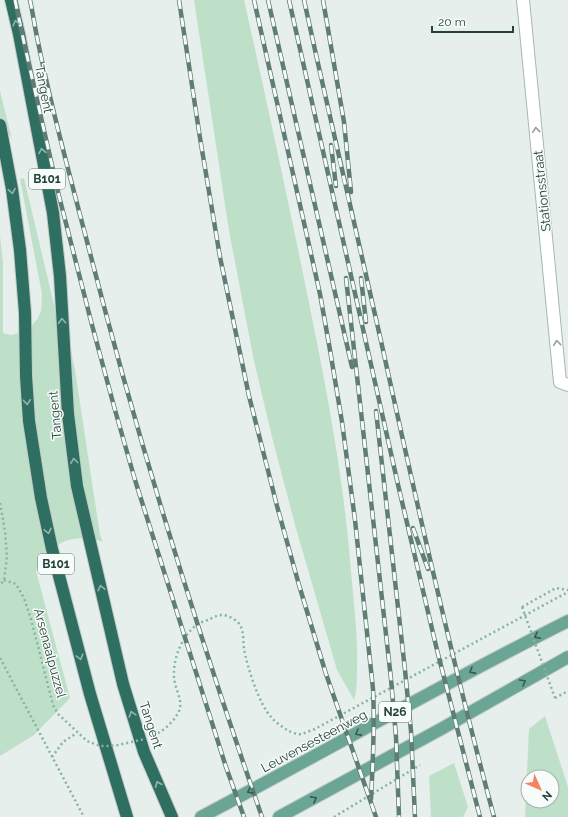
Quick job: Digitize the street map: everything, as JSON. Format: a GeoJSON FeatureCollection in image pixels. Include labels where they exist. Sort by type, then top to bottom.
{"type":"FeatureCollection","features":[{"type":"Feature","properties":{"kind":"highway","name":"Tangent"},"geometry":{"type":"LineString","coordinates":[[11,0],[24,56],[53,213],[60,276],[68,414],[77,486],[123,684],[144,752],[172,817]]}},
{"type":"Feature","properties":{"kind":"highway","name":"Tangent"},"geometry":{"type":"LineString","coordinates":[[0,125],[12,189],[20,250],[25,313],[26,376],[29,421],[41,498],[52,548],[90,694],[127,817]]}},
{"type":"Feature","properties":{"kind":"main road","name":"Leuvensesteenweg"},"geometry":{"type":"LineString","coordinates":[[201,817],[506,652],[568,621]]}},
{"type":"Feature","properties":{"kind":"main road"},"geometry":{"type":"LineString","coordinates":[[279,817],[441,729],[568,657]]}},
{"type":"Feature","properties":{"kind":"street","name":"Stationsstraat"},"geometry":{"type":"LineString","coordinates":[[523,0],[564,383]]}},
{"type":"Feature","properties":{"kind":"path"},"geometry":{"type":"LineString","coordinates":[[0,503],[7,556],[4,580],[0,585]]}},
{"type":"Feature","properties":{"kind":"path","name":"Arsenaalpuzzel"},"geometry":{"type":"LineString","coordinates":[[4,580],[16,584],[24,598],[31,619],[53,705],[58,714],[87,741],[100,746],[118,745],[145,739],[164,730],[180,710],[180,703],[174,676],[177,653],[182,642],[189,633],[199,623],[213,617],[223,615],[236,621],[240,626],[244,648],[254,681],[266,711],[280,726],[293,733],[301,734],[313,730],[568,591]]}},
{"type":"Feature","properties":{"kind":"path"},"geometry":{"type":"LineString","coordinates":[[568,591],[556,588],[522,607],[555,698],[568,691]]}},
{"type":"Feature","properties":{"kind":"path"},"geometry":{"type":"LineString","coordinates":[[0,658],[84,817]]}},
{"type":"Feature","properties":{"kind":"path"},"geometry":{"type":"LineString","coordinates":[[52,757],[63,742],[78,733]]}},
{"type":"Feature","properties":{"kind":"green space"},"geometry":{"type":"Polygon","coordinates":[[[194,0],[244,0],[307,293],[339,467],[348,537],[356,632],[357,680],[354,700],[337,670],[295,525],[254,361],[229,231],[194,0]]]}},
{"type":"Feature","properties":{"kind":"green space"},"geometry":{"type":"Polygon","coordinates":[[[0,91],[12,139],[0,124],[0,91]]]}},
{"type":"Feature","properties":{"kind":"green space"},"geometry":{"type":"Polygon","coordinates":[[[24,178],[54,305],[66,328],[75,370],[100,535],[103,542],[82,538],[64,542],[56,546],[48,553],[36,571],[70,698],[34,735],[0,756],[0,236],[3,263],[3,333],[11,335],[29,329],[38,318],[41,311],[42,294],[20,179],[24,178]]]}},
{"type":"Feature","properties":{"kind":"green space"},"geometry":{"type":"Polygon","coordinates":[[[545,716],[568,787],[568,817],[525,817],[525,809],[560,809],[560,769],[527,769],[529,729],[545,716]]]}},
{"type":"Feature","properties":{"kind":"green space"},"geometry":{"type":"Polygon","coordinates":[[[454,763],[468,807],[463,817],[431,817],[429,776],[454,763]]]}},
{"type":"Feature","properties":{"kind":"railway"},"geometry":{"type":"LineString","coordinates":[[15,0],[59,196],[115,410],[135,480],[226,767],[244,817]]}},
{"type":"Feature","properties":{"kind":"railway"},"geometry":{"type":"LineString","coordinates":[[30,0],[43,68],[69,172],[108,321],[148,464],[214,676],[262,817]]}},
{"type":"Feature","properties":{"kind":"railway"},"geometry":{"type":"LineString","coordinates":[[179,0],[220,257],[249,396],[299,585],[326,674],[376,817]]}},
{"type":"Feature","properties":{"kind":"railway"},"geometry":{"type":"LineString","coordinates":[[254,0],[320,294],[342,422],[355,520],[373,689],[374,730],[371,799]]}},
{"type":"Feature","properties":{"kind":"railway"},"geometry":{"type":"LineString","coordinates":[[268,0],[352,367]]}},
{"type":"Feature","properties":{"kind":"railway"},"geometry":{"type":"LineString","coordinates":[[289,0],[399,489],[437,650],[480,817]]}},
{"type":"Feature","properties":{"kind":"railway"},"geometry":{"type":"LineString","coordinates":[[304,0],[435,580],[494,817]]}},
{"type":"Feature","properties":{"kind":"railway"},"geometry":{"type":"LineString","coordinates":[[323,0],[344,122],[351,192]]}},
{"type":"Feature","properties":{"kind":"railway"},"geometry":{"type":"LineString","coordinates":[[331,145],[336,186]]}},
{"type":"Feature","properties":{"kind":"railway"},"geometry":{"type":"LineString","coordinates":[[346,278],[391,679],[396,737],[399,817]]}},
{"type":"Feature","properties":{"kind":"railway"},"geometry":{"type":"LineString","coordinates":[[361,278],[366,322]]}},
{"type":"Feature","properties":{"kind":"railway"},"geometry":{"type":"LineString","coordinates":[[376,411],[411,731],[415,817]]}},
{"type":"Feature","properties":{"kind":"railway"},"geometry":{"type":"LineString","coordinates":[[413,528],[428,569]]}}]}
